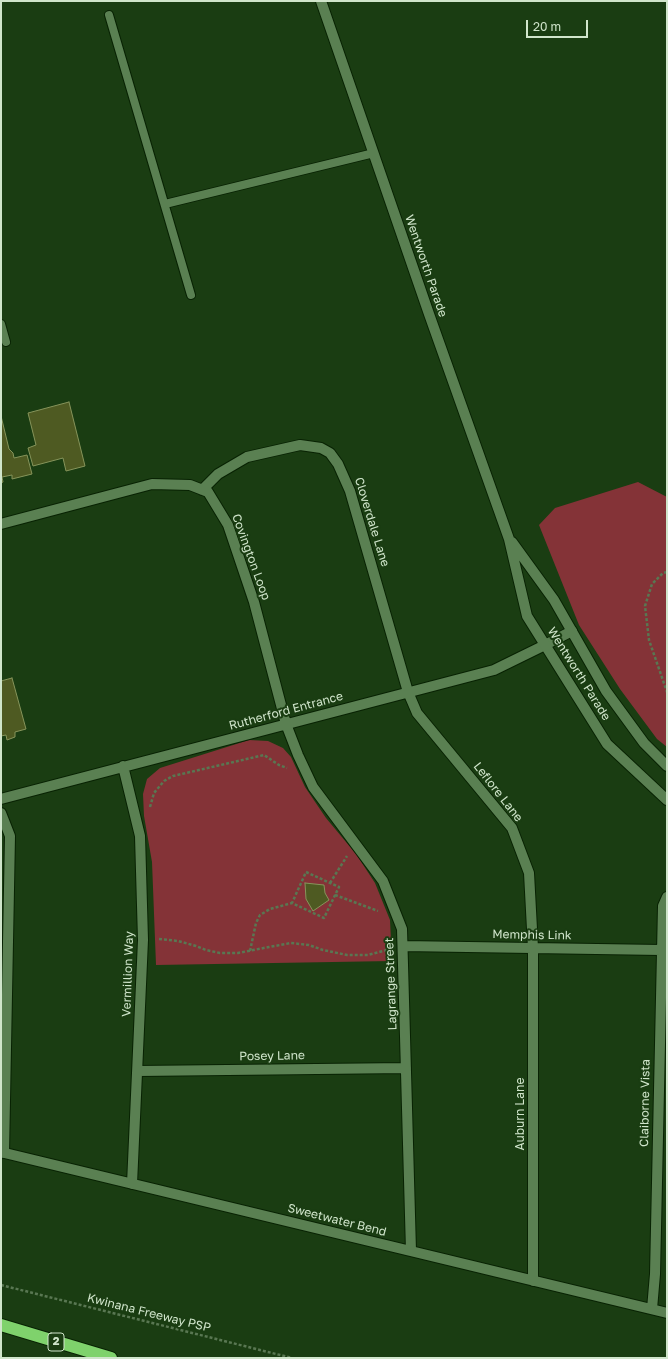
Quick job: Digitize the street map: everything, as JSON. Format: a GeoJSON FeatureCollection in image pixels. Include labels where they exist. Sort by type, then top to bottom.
{"type":"FeatureCollection","features":[{"type":"Feature","properties":{"kind":"highway","name":"2"},"geometry":{"type":"LineString","coordinates":[[1,1325],[110,1358]]}},
{"type":"Feature","properties":{"kind":"street","name":"Wentworth Parade"},"geometry":{"type":"LineString","coordinates":[[322,1],[429,314],[509,539],[527,616],[607,744],[667,800]]}},
{"type":"Feature","properties":{"kind":"street","name":"Cloverdale Lane"},"geometry":{"type":"LineString","coordinates":[[202,490],[218,474],[247,457],[300,445],[321,448],[330,453],[338,464],[350,491],[408,692]]}},
{"type":"Feature","properties":{"kind":"street"},"geometry":{"type":"LineString","coordinates":[[1,524],[152,484],[190,485],[202,490]]}},
{"type":"Feature","properties":{"kind":"street","name":"Covington Loop"},"geometry":{"type":"LineString","coordinates":[[202,490],[208,492],[228,525],[254,602],[286,724]]}},
{"type":"Feature","properties":{"kind":"street","name":"Wentworth Parade"},"geometry":{"type":"LineString","coordinates":[[509,539],[554,600],[606,691],[644,743],[667,766]]}},
{"type":"Feature","properties":{"kind":"street","name":"Rutherford Entrance"},"geometry":{"type":"LineString","coordinates":[[1,798],[494,670],[572,631]]}},
{"type":"Feature","properties":{"kind":"street","name":"Leflore Lane"},"geometry":{"type":"LineString","coordinates":[[408,692],[417,713],[512,828],[529,873],[533,948]]}},
{"type":"Feature","properties":{"kind":"street","name":"Lagrange Street"},"geometry":{"type":"LineString","coordinates":[[286,724],[298,755],[314,787],[383,882],[402,929],[411,1251]]}},
{"type":"Feature","properties":{"kind":"street","name":"Vermillion Way"},"geometry":{"type":"LineString","coordinates":[[124,766],[140,836],[143,940],[132,1184]]}},
{"type":"Feature","properties":{"kind":"street"},"geometry":{"type":"LineString","coordinates":[[1,812],[10,836],[3,1152]]}},
{"type":"Feature","properties":{"kind":"street","name":"Claiborne Vista"},"geometry":{"type":"LineString","coordinates":[[652,1310],[655,1266],[663,1003],[661,950],[662,906],[667,897]]}},
{"type":"Feature","properties":{"kind":"street","name":"Memphis Link"},"geometry":{"type":"LineString","coordinates":[[403,946],[661,950]]}},
{"type":"Feature","properties":{"kind":"street","name":"Auburn Lane"},"geometry":{"type":"LineString","coordinates":[[533,948],[533,1281]]}},
{"type":"Feature","properties":{"kind":"street","name":"Posey Lane"},"geometry":{"type":"LineString","coordinates":[[138,1071],[406,1068]]}},
{"type":"Feature","properties":{"kind":"street","name":"Sweetwater Bend"},"geometry":{"type":"LineString","coordinates":[[3,1152],[667,1313]]}},
{"type":"Feature","properties":{"kind":"lane"},"geometry":{"type":"LineString","coordinates":[[109,15],[191,295]]}},
{"type":"Feature","properties":{"kind":"lane"},"geometry":{"type":"LineString","coordinates":[[165,204],[374,153]]}},
{"type":"Feature","properties":{"kind":"lane"},"geometry":{"type":"LineString","coordinates":[[1,324],[6,342]]}},
{"type":"Feature","properties":{"kind":"path"},"geometry":{"type":"LineString","coordinates":[[667,572],[652,584],[645,606],[649,640],[667,692]]}},
{"type":"Feature","properties":{"kind":"path"},"geometry":{"type":"LineString","coordinates":[[135,813],[149,809],[154,793],[164,781],[173,776],[264,755],[279,765],[293,770]]}},
{"type":"Feature","properties":{"kind":"path"},"geometry":{"type":"LineString","coordinates":[[330,883],[349,852]]}},
{"type":"Feature","properties":{"kind":"path"},"geometry":{"type":"LineString","coordinates":[[250,951],[256,923],[260,915],[270,909],[292,902],[324,918],[339,887],[306,872],[292,902]]}},
{"type":"Feature","properties":{"kind":"path"},"geometry":{"type":"LineString","coordinates":[[335,895],[382,913],[381,907]]}},
{"type":"Feature","properties":{"kind":"path"},"geometry":{"type":"LineString","coordinates":[[143,940],[160,939],[178,941],[220,953],[238,953],[291,943],[309,945],[323,950],[347,955],[368,955],[388,950],[387,943]]}},
{"type":"Feature","properties":{"kind":"path","name":"Kwinana Freeway PSP"},"geometry":{"type":"LineString","coordinates":[[1,1285],[292,1358]]}},
{"type":"Feature","properties":{"kind":"shaded area"},"geometry":{"type":"Polygon","coordinates":[[[638,482],[667,497],[667,747],[657,739],[620,689],[579,625],[539,525],[555,508],[638,482]]]}},
{"type":"Feature","properties":{"kind":"shaded area"},"geometry":{"type":"Polygon","coordinates":[[[249,740],[268,741],[283,748],[291,757],[305,787],[326,818],[356,854],[375,883],[390,920],[392,961],[156,965],[152,862],[144,816],[143,794],[147,779],[160,768],[249,740]]]}},
{"type":"Feature","properties":{"kind":"building"},"geometry":{"type":"Polygon","coordinates":[[[69,402],[85,466],[66,471],[63,458],[33,466],[28,448],[36,445],[28,413],[69,402]]]}},
{"type":"Feature","properties":{"kind":"building"},"geometry":{"type":"Polygon","coordinates":[[[1,416],[9,449],[13,453],[14,458],[27,455],[32,474],[12,479],[12,475],[2,477],[3,482],[1,483],[1,416]]]}},
{"type":"Feature","properties":{"kind":"building"},"geometry":{"type":"Polygon","coordinates":[[[12,678],[26,729],[15,732],[15,737],[7,740],[6,735],[1,736],[1,681],[12,678]]]}},
{"type":"Feature","properties":{"kind":"building"},"geometry":{"type":"Polygon","coordinates":[[[305,883],[324,885],[325,893],[329,900],[313,911],[306,899],[305,883]]]}}]}
